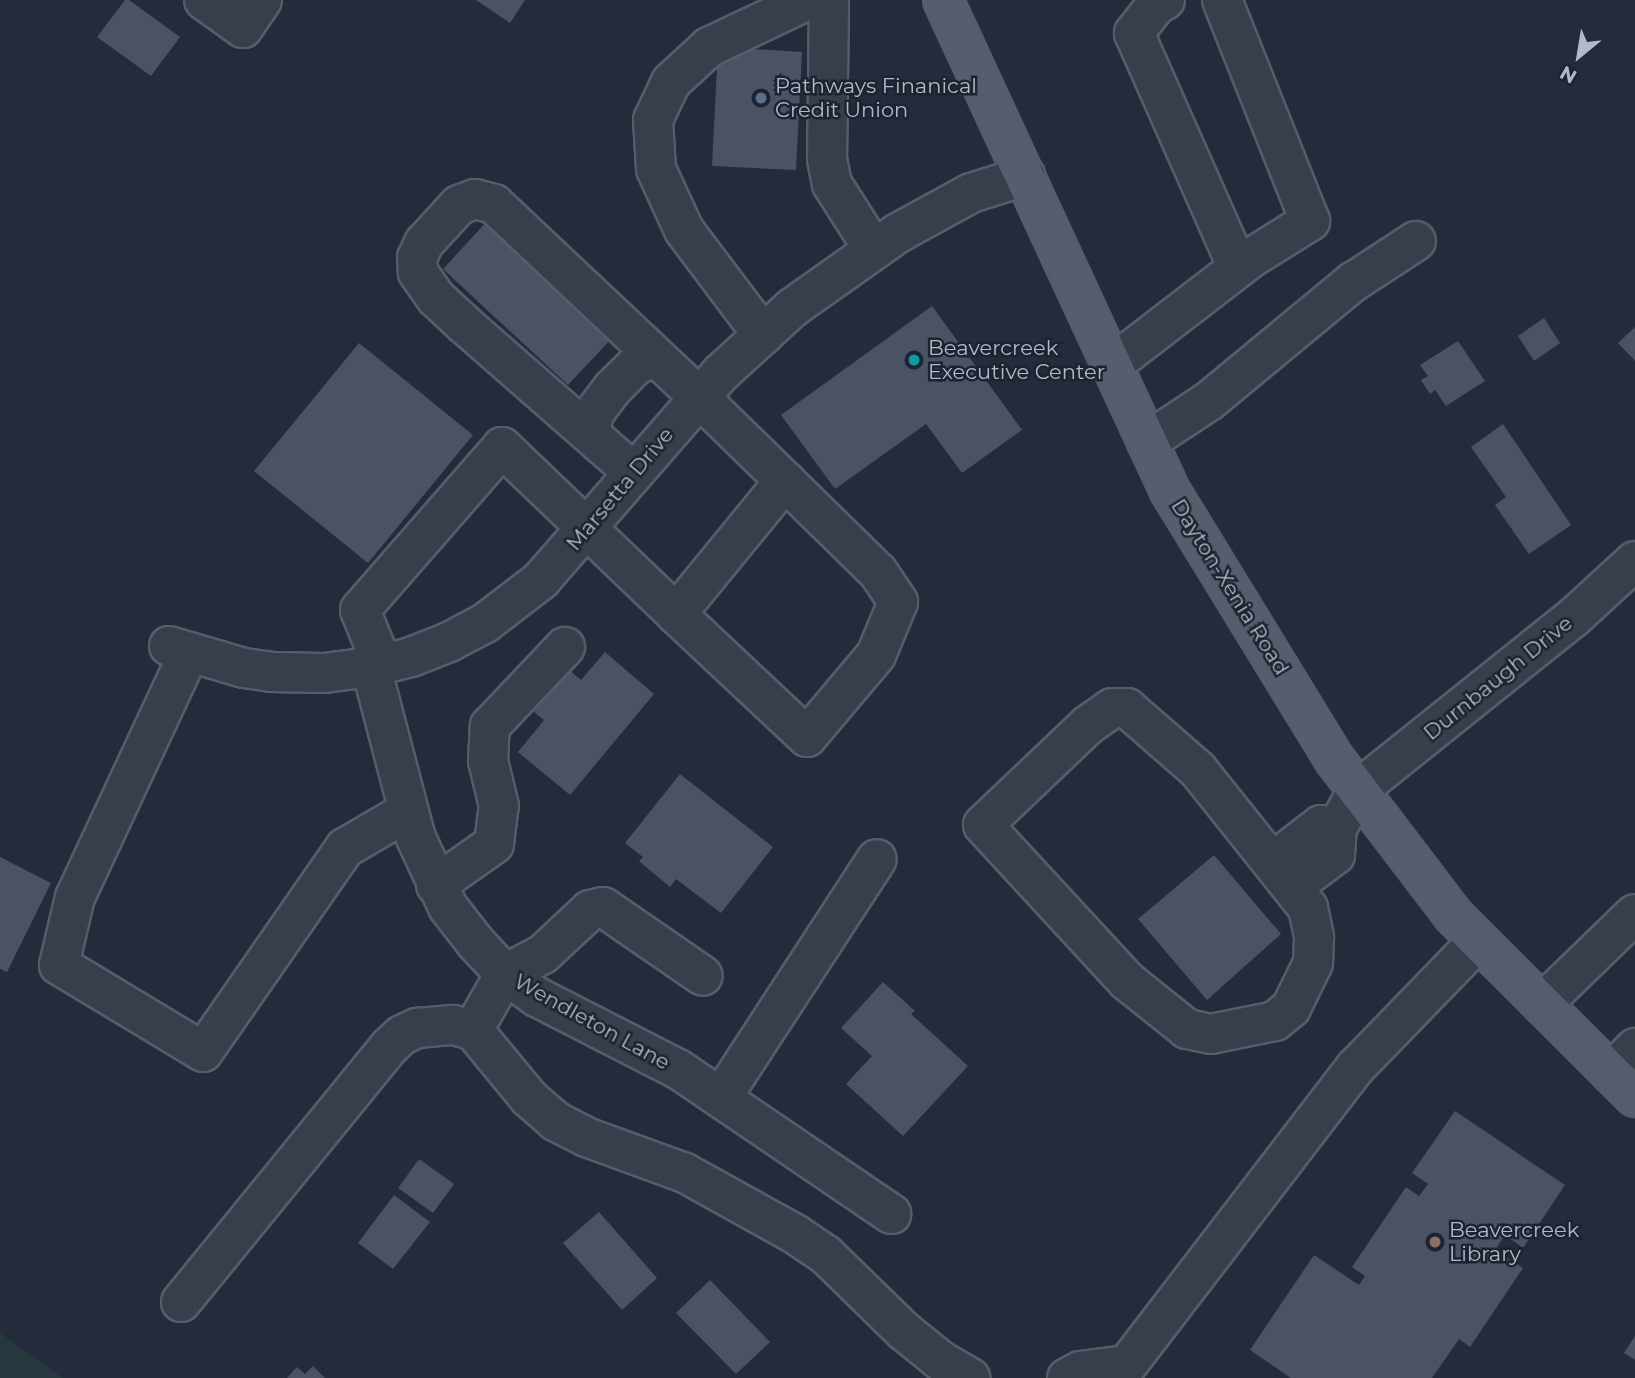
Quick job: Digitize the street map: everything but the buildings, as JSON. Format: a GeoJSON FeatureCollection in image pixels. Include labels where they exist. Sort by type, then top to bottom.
{"type":"FeatureCollection","features":[{"type":"Feature","properties":{"kind":"main road","name":"Dayton-Xenia Road"},"geometry":{"type":"LineString","coordinates":[[943,0],[1170,491],[1335,760],[1453,915],[1542,1004],[1627,1073]]}},
{"type":"Feature","properties":{"kind":"street"},"geometry":{"type":"LineString","coordinates":[[204,0],[243,28],[262,0]]}},
{"type":"Feature","properties":{"kind":"street"},"geometry":{"type":"LineString","coordinates":[[763,335],[684,230],[656,169],[653,120],[671,82],[709,47],[808,0]]}},
{"type":"Feature","properties":{"kind":"street"},"geometry":{"type":"LineString","coordinates":[[829,0],[827,159],[832,184],[874,250]]}},
{"type":"Feature","properties":{"kind":"street"},"geometry":{"type":"LineString","coordinates":[[1166,0],[1156,5],[1134,33],[1238,268]]}},
{"type":"Feature","properties":{"kind":"street"},"geometry":{"type":"LineString","coordinates":[[1112,365],[1238,268],[1310,221],[1222,0]]}},
{"type":"Feature","properties":{"kind":"street","name":"Marsetta Drive"},"geometry":{"type":"LineString","coordinates":[[408,811],[345,848],[203,1052],[59,965],[75,897],[179,649],[272,672],[324,673],[376,666],[449,642],[505,610],[541,580],[699,397],[763,335],[818,288],[874,250],[971,193],[1024,176]]}},
{"type":"Feature","properties":{"kind":"street"},"geometry":{"type":"LineString","coordinates":[[586,528],[807,737],[876,655],[898,602],[878,572],[699,397],[494,204],[475,199],[459,205],[439,223],[417,258],[418,272],[436,298],[633,472]]}},
{"type":"Feature","properties":{"kind":"street"},"geometry":{"type":"LineString","coordinates":[[1147,442],[1209,401],[1353,282],[1416,241]]}},
{"type":"Feature","properties":{"kind":"street"},"geometry":{"type":"LineString","coordinates":[[590,432],[594,414],[613,388],[635,366],[654,356]]}},
{"type":"Feature","properties":{"kind":"street","name":"Wendleton Lane"},"geometry":{"type":"LineString","coordinates":[[586,528],[502,447],[360,610],[376,666],[408,811],[436,885],[463,928],[505,974],[537,997],[678,1069],[891,1214]]}},
{"type":"Feature","properties":{"kind":"street"},"geometry":{"type":"LineString","coordinates":[[676,614],[785,481]]}},
{"type":"Feature","properties":{"kind":"street","name":"Durnbaugh Drive"},"geometry":{"type":"LineString","coordinates":[[1358,790],[1573,618],[1635,561]]}},
{"type":"Feature","properties":{"kind":"street"},"geometry":{"type":"LineString","coordinates":[[436,885],[494,844],[499,806],[488,761],[490,726],[565,647]]}},
{"type":"Feature","properties":{"kind":"street"},"geometry":{"type":"LineString","coordinates":[[1281,873],[1308,908],[1314,937],[1314,963],[1304,987],[1291,1008],[1275,1021],[1211,1034],[1187,1029],[1127,981],[983,825],[1088,725],[1112,708],[1127,708],[1198,771],[1281,873],[1304,878],[1335,855],[1338,828],[1358,790]]}},
{"type":"Feature","properties":{"kind":"street"},"geometry":{"type":"LineString","coordinates":[[721,1098],[877,859]]}},
{"type":"Feature","properties":{"kind":"street"},"geometry":{"type":"LineString","coordinates":[[474,1030],[505,974],[543,954],[590,910],[603,906],[703,976]]}},
{"type":"Feature","properties":{"kind":"street"},"geometry":{"type":"LineString","coordinates":[[1542,1004],[1635,914]]}},
{"type":"Feature","properties":{"kind":"street"},"geometry":{"type":"LineString","coordinates":[[1067,1378],[1080,1371],[1122,1372],[1355,1068],[1478,941]]}},
{"type":"Feature","properties":{"kind":"street"},"geometry":{"type":"LineString","coordinates":[[181,1302],[389,1047],[402,1035],[417,1028],[443,1024],[474,1030],[529,1098],[555,1121],[586,1137],[685,1173],[795,1234],[844,1271],[904,1331],[941,1361],[971,1378]]}},
{"type":"Feature","properties":{"kind":"shaded area"},"geometry":{"type":"Polygon","coordinates":[[[0,1333],[63,1378],[0,1378],[0,1333]]]}},
{"type":"Feature","properties":{"kind":"place","name":"Pathways Finanical Credit Union"},"geometry":{"type":"Point","coordinates":[761,98]}},
{"type":"Feature","properties":{"kind":"place","name":"Beavercreek Executive Center"},"geometry":{"type":"Point","coordinates":[914,360]}},
{"type":"Feature","properties":{"kind":"place","name":"Beavercreek Library"},"geometry":{"type":"Point","coordinates":[1435,1242]}}]}
